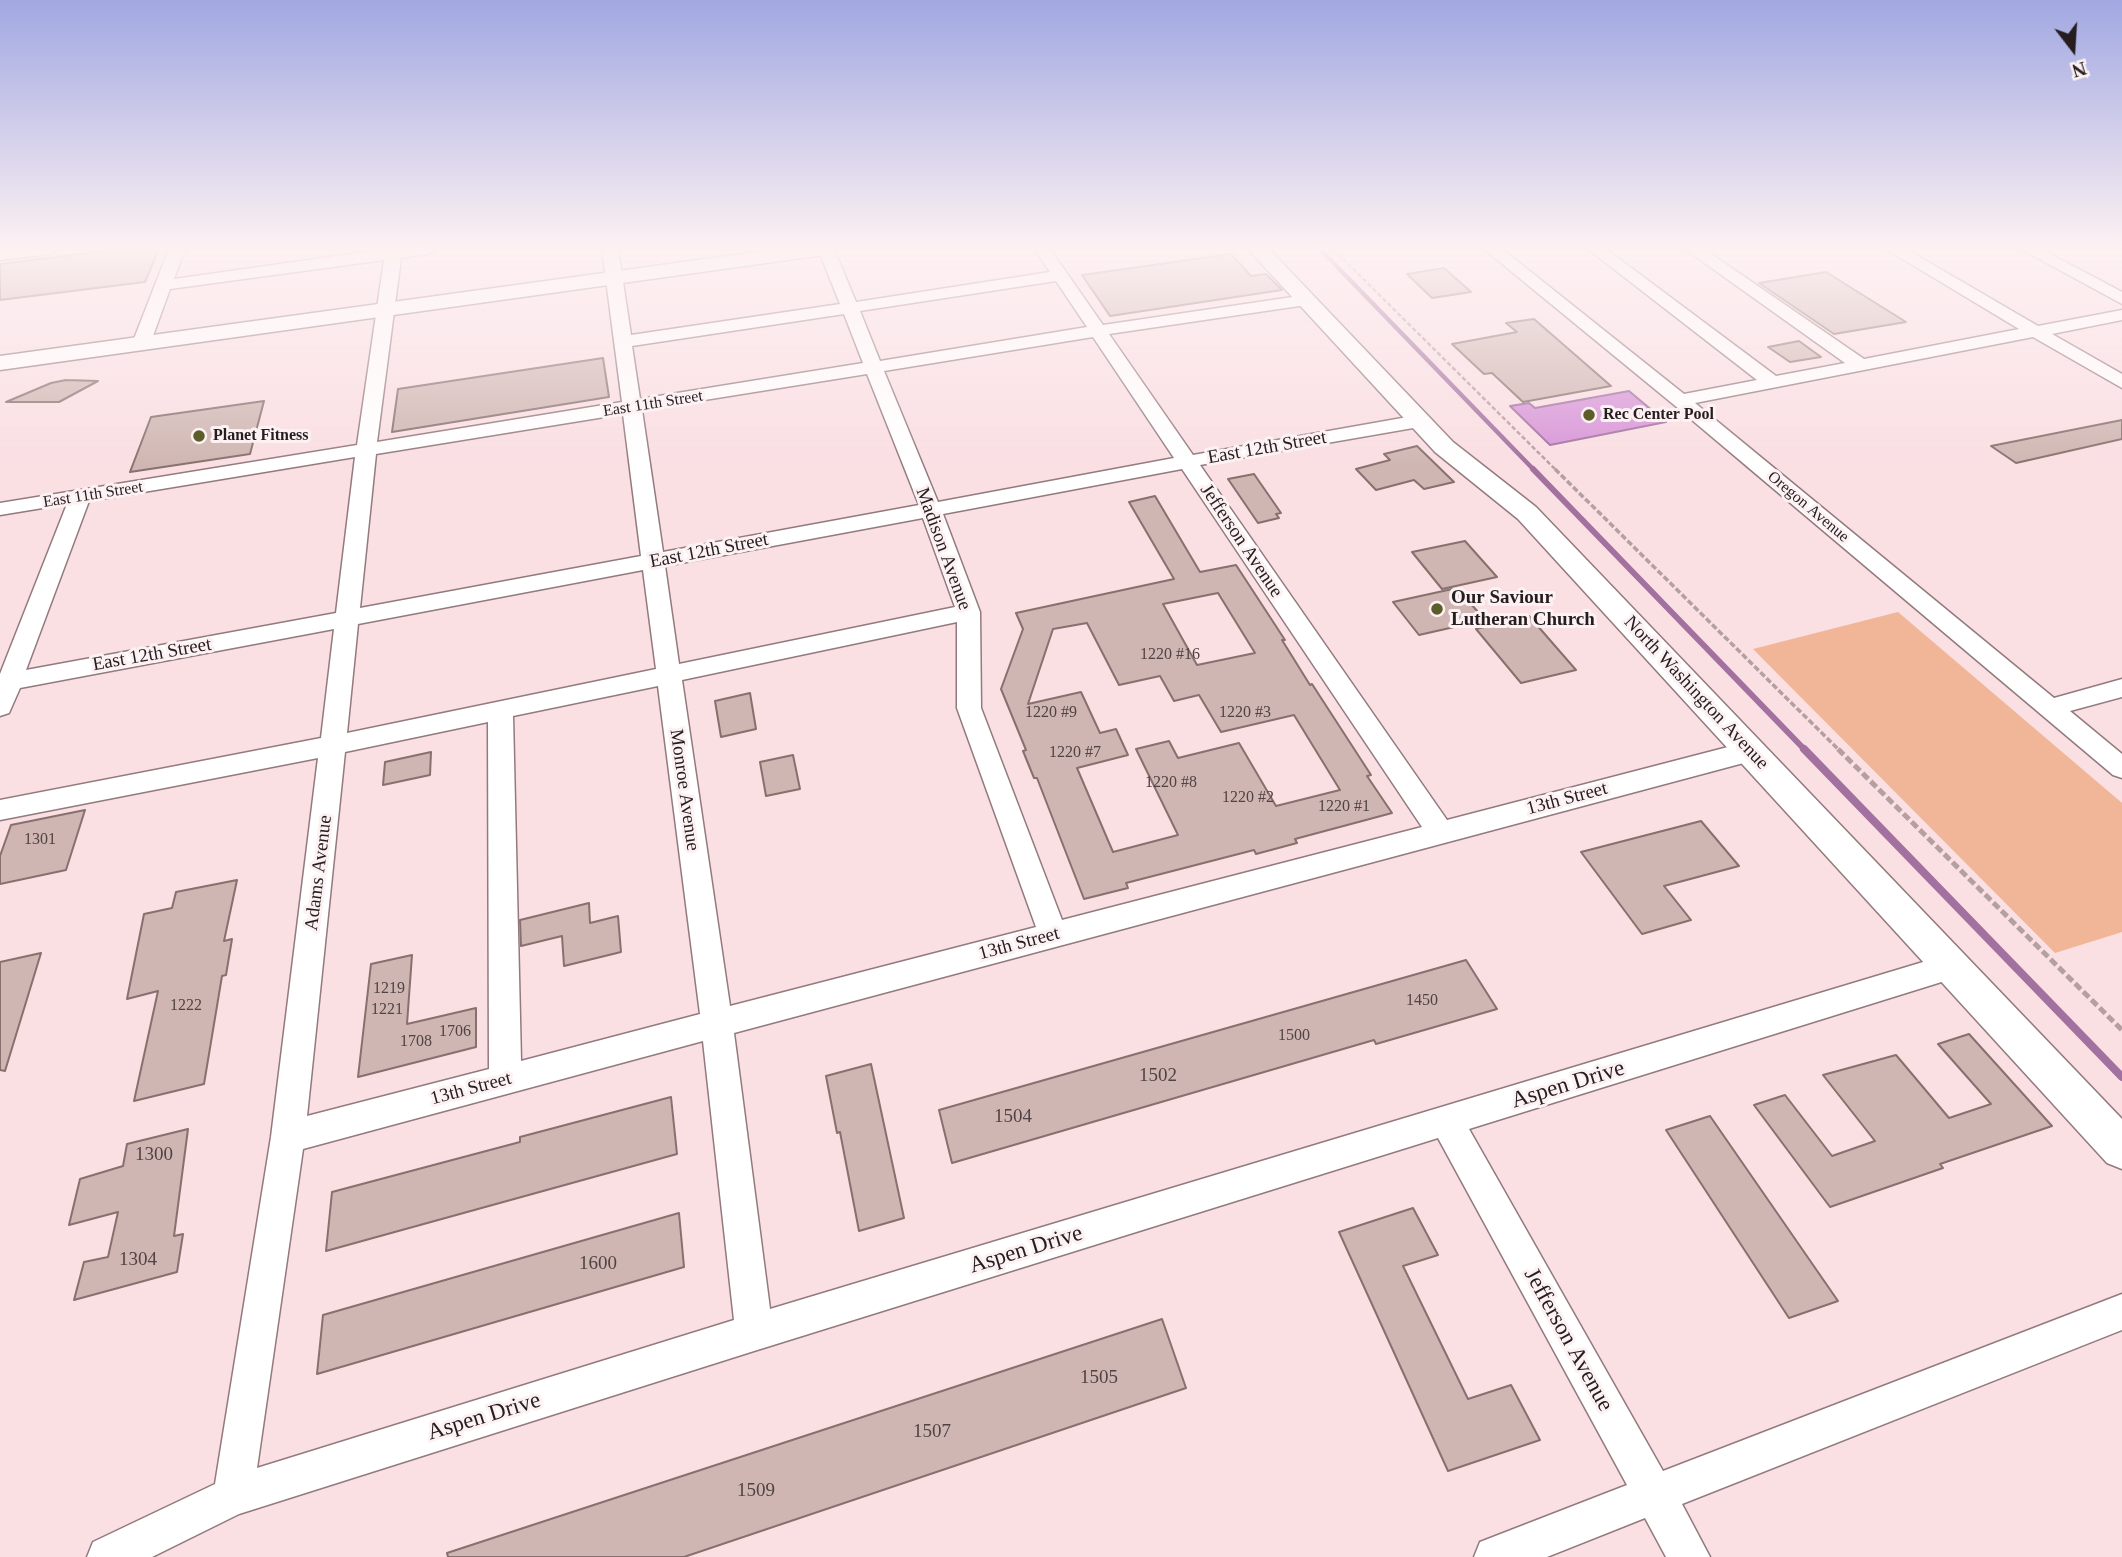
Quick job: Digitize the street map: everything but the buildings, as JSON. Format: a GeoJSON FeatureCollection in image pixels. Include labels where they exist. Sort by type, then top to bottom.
{"type":"FeatureCollection","features":[{"type":"Feature","properties":{"kind":"main road"},"geometry":{"type":"LineString","coordinates":[[0,363],[303,322]]}},
{"type":"Feature","properties":{"kind":"main road","name":"North Washington Avenue"},"geometry":{"type":"LineString","coordinates":[[1326,322],[1444,447],[1527,513],[2122,1149]]}},
{"type":"Feature","properties":{"kind":"street"},"geometry":{"type":"LineString","coordinates":[[141,344],[149,322]]}},
{"type":"Feature","properties":{"kind":"street","name":"Adams Avenue"},"geometry":{"type":"LineString","coordinates":[[233,1496],[288,1137],[366,450],[385,322]]}},
{"type":"Feature","properties":{"kind":"street","name":"Monroe Avenue"},"geometry":{"type":"LineString","coordinates":[[619,322],[717,1024],[754,1332]]}},
{"type":"Feature","properties":{"kind":"street"},"geometry":{"type":"LineString","coordinates":[[622,342],[754,322]]}},
{"type":"Feature","properties":{"kind":"street","name":"Madison Avenue"},"geometry":{"type":"LineString","coordinates":[[855,322],[931,509],[968,612],[969,708],[1054,934]]}},
{"type":"Feature","properties":{"kind":"street","name":"Jefferson Avenue"},"geometry":{"type":"LineString","coordinates":[[1090,322],[1440,832]]}},
{"type":"Feature","properties":{"kind":"street","name":"East 11th Street"},"geometry":{"type":"LineString","coordinates":[[0,509],[1159,322]]}},
{"type":"Feature","properties":{"kind":"street","name":"Oregon Avenue"},"geometry":{"type":"LineString","coordinates":[[1582,322],[2122,768]]}},
{"type":"Feature","properties":{"kind":"street"},"geometry":{"type":"LineString","coordinates":[[1692,322],[1772,382]]}},
{"type":"Feature","properties":{"kind":"street"},"geometry":{"type":"LineString","coordinates":[[1798,322],[1859,364]]}},
{"type":"Feature","properties":{"kind":"street"},"geometry":{"type":"LineString","coordinates":[[2019,322],[2122,382]]}},
{"type":"Feature","properties":{"kind":"street"},"geometry":{"type":"LineString","coordinates":[[1680,400],[2083,322]]}},
{"type":"Feature","properties":{"kind":"street","name":"East 12th Street"},"geometry":{"type":"LineString","coordinates":[[5,682],[1419,421]]}},
{"type":"Feature","properties":{"kind":"street"},"geometry":{"type":"LineString","coordinates":[[0,706],[5,682],[80,497]]}},
{"type":"Feature","properties":{"kind":"street"},"geometry":{"type":"LineString","coordinates":[[0,810],[334,745],[968,612]]}},
{"type":"Feature","properties":{"kind":"street"},"geometry":{"type":"LineString","coordinates":[[2049,708],[2122,688]]}},
{"type":"Feature","properties":{"kind":"street"},"geometry":{"type":"LineString","coordinates":[[500,710],[505,1080]]}},
{"type":"Feature","properties":{"kind":"street","name":"13th Street"},"geometry":{"type":"LineString","coordinates":[[288,1137],[1751,751]]}},
{"type":"Feature","properties":{"kind":"street","name":"Aspen Drive"},"geometry":{"type":"LineString","coordinates":[[108,1557],[233,1496],[754,1332],[1952,966]]}},
{"type":"Feature","properties":{"kind":"street","name":"Jefferson Avenue"},"geometry":{"type":"LineString","coordinates":[[1447,1122],[1689,1557]]}},
{"type":"Feature","properties":{"kind":"street"},"geometry":{"type":"LineString","coordinates":[[1495,1557],[2122,1312]]}},
{"type":"Feature","properties":{"kind":"path"},"geometry":{"type":"LineString","coordinates":[[1406,322],[2122,1030]]}},
{"type":"Feature","properties":{"kind":"shaded area","name":"Rec Center Pool"},"geometry":{"type":"Polygon","coordinates":[[[1629,391],[1666,422],[1550,445],[1510,406],[1529,403],[1535,408],[1629,391]]]}},
{"type":"Feature","properties":{"kind":"shaded area"},"geometry":{"type":"Polygon","coordinates":[[[1898,612],[2122,803],[2122,932],[2055,953],[1753,649],[1898,612]]]}},
{"type":"Feature","properties":{"kind":"waterway"},"geometry":{"type":"LineString","coordinates":[[1390,322],[1535,471]]}},
{"type":"Feature","properties":{"kind":"waterway"},"geometry":{"type":"LineString","coordinates":[[1533,469],[1806,751]]}},
{"type":"Feature","properties":{"kind":"waterway"},"geometry":{"type":"LineString","coordinates":[[1804,749],[2122,1077]]}},
{"type":"Feature","properties":{"kind":"place","name":"Rec Center Pool"},"geometry":{"type":"Point","coordinates":[1589,415]}},
{"type":"Feature","properties":{"kind":"place","name":"Planet Fitness"},"geometry":{"type":"Point","coordinates":[199,436]}},
{"type":"Feature","properties":{"kind":"place","name":"Our Saviour Lutheran Church"},"geometry":{"type":"Point","coordinates":[1437,609]}}]}
